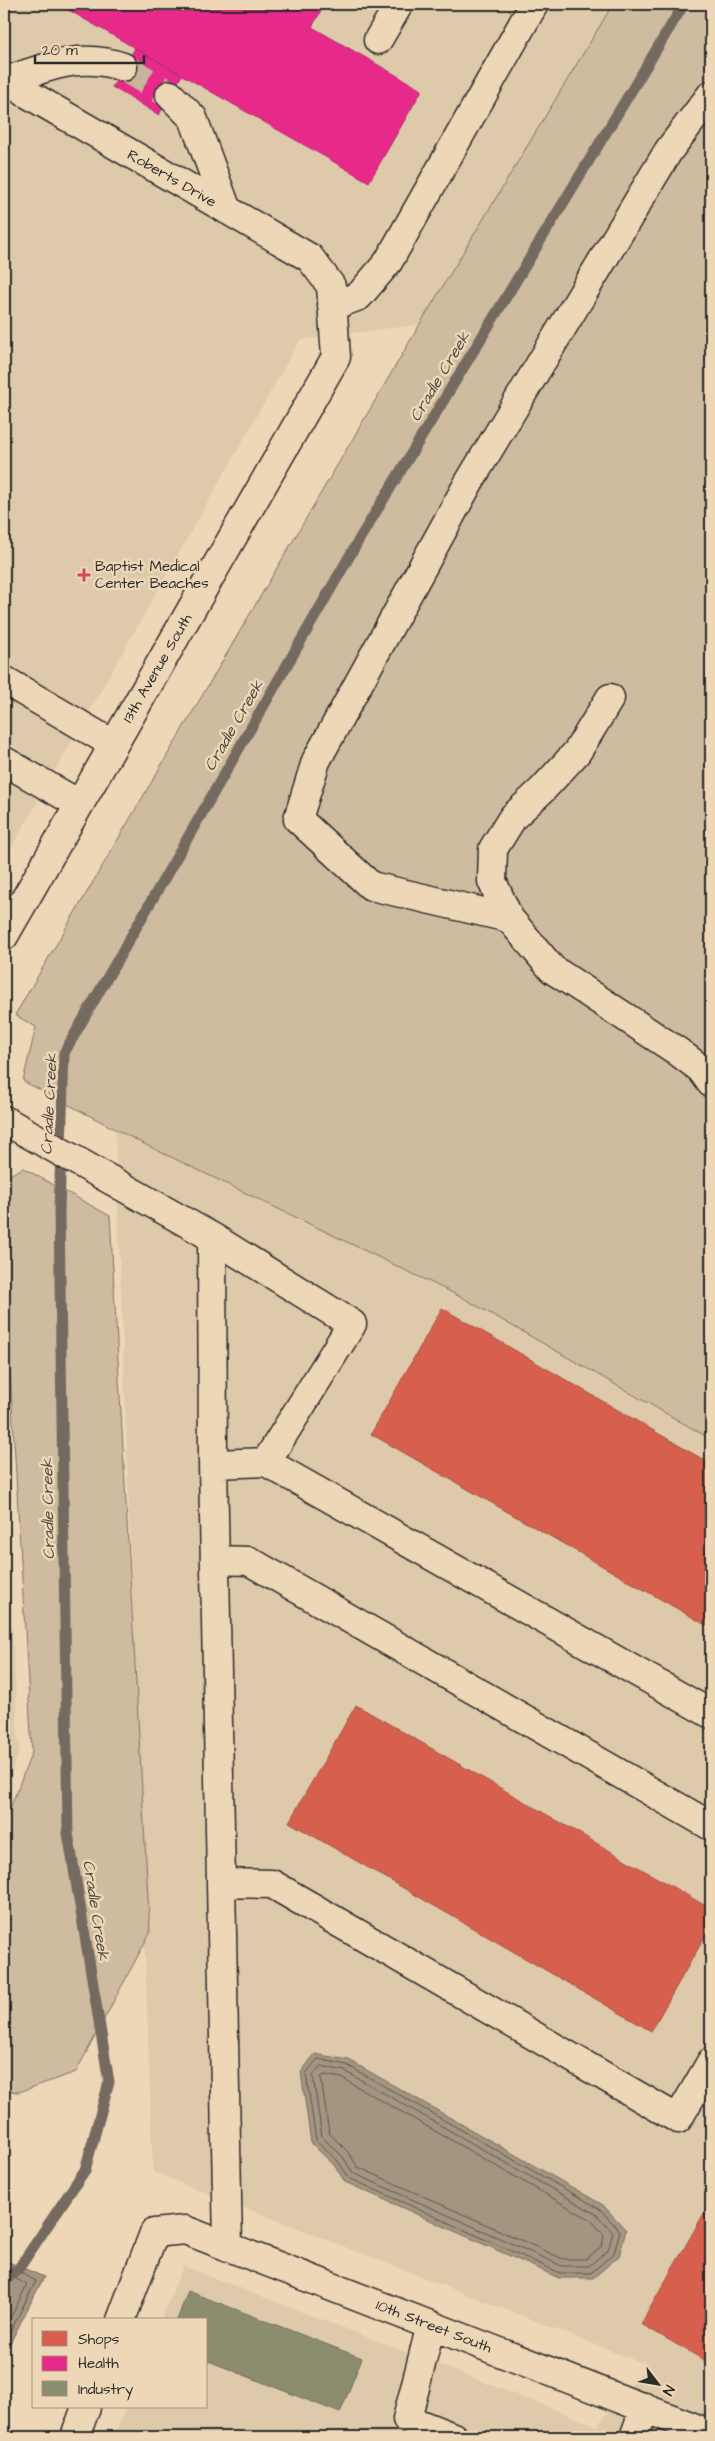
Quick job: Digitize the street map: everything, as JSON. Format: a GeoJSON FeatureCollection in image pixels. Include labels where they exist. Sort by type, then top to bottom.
{"type":"FeatureCollection","features":[{"type":"Feature","properties":{"kind":"street"},"geometry":{"type":"LineString","coordinates":[[378,40],[399,4]]}},
{"type":"Feature","properties":{"kind":"street"},"geometry":{"type":"LineString","coordinates":[[332,296],[359,296],[388,262],[534,4]]}},
{"type":"Feature","properties":{"kind":"street"},"geometry":{"type":"LineString","coordinates":[[5,81],[60,62],[104,60],[123,67]]}},
{"type":"Feature","properties":{"kind":"street","name":"Roberts Drive"},"geometry":{"type":"LineString","coordinates":[[5,81],[310,258],[332,296]]}},
{"type":"Feature","properties":{"kind":"street"},"geometry":{"type":"LineString","coordinates":[[170,95],[193,118],[227,210]]}},
{"type":"Feature","properties":{"kind":"street"},"geometry":{"type":"LineString","coordinates":[[509,918],[371,886],[298,819],[316,761],[468,484],[668,150],[711,95]]}},
{"type":"Feature","properties":{"kind":"street","name":"13th Avenue South"},"geometry":{"type":"LineString","coordinates":[[4,936],[336,357],[332,296]]}},
{"type":"Feature","properties":{"kind":"street"},"geometry":{"type":"LineString","coordinates":[[4,680],[113,744]]}},
{"type":"Feature","properties":{"kind":"street"},"geometry":{"type":"LineString","coordinates":[[610,698],[577,752],[542,790],[513,817],[493,849],[492,881],[509,918],[552,969],[677,1051],[701,1069],[711,1083]]}},
{"type":"Feature","properties":{"kind":"street"},"geometry":{"type":"LineString","coordinates":[[4,762],[79,804]]}},
{"type":"Feature","properties":{"kind":"street"},"geometry":{"type":"LineString","coordinates":[[4,1120],[212,1237],[352,1324],[266,1462]]}},
{"type":"Feature","properties":{"kind":"street"},"geometry":{"type":"LineString","coordinates":[[212,1237],[213,1464],[228,2247]]}},
{"type":"Feature","properties":{"kind":"street"},"geometry":{"type":"LineString","coordinates":[[213,1464],[266,1462],[711,1714]]}},
{"type":"Feature","properties":{"kind":"street"},"geometry":{"type":"LineString","coordinates":[[215,1560],[249,1561],[711,1826]]}},
{"type":"Feature","properties":{"kind":"street"},"geometry":{"type":"LineString","coordinates":[[221,1883],[272,1884],[678,2119],[711,2062]]}},
{"type":"Feature","properties":{"kind":"street","name":"10th Street South"},"geometry":{"type":"LineString","coordinates":[[122,2318],[154,2233],[185,2230],[711,2434]]}},
{"type":"Feature","properties":{"kind":"street"},"geometry":{"type":"LineString","coordinates":[[431,2325],[407,2419],[453,2437]]}},
{"type":"Feature","properties":{"kind":"street"},"geometry":{"type":"LineString","coordinates":[[634,2437],[645,2407]]}},
{"type":"Feature","properties":{"kind":"street"},"geometry":{"type":"LineString","coordinates":[[75,2437],[86,2408]]}},
{"type":"Feature","properties":{"kind":"shaded area","name":"Baptist Medical Center Beaches"},"geometry":{"type":"Polygon","coordinates":[[[4,4],[613,4],[420,324],[300,340],[4,861],[4,4]]]}},
{"type":"Feature","properties":{"kind":"shaded area"},"geometry":{"type":"Polygon","coordinates":[[[613,4],[711,4],[711,1439],[465,1299],[144,1144],[23,1081],[36,1027],[15,1015],[420,324],[613,4]]]}},
{"type":"Feature","properties":{"kind":"shaded area"},"geometry":{"type":"Polygon","coordinates":[[[113,1070],[711,1405],[711,2437],[113,2437],[126,2408],[208,2408],[208,2318],[162,2318],[183,2266],[597,2426],[647,2365],[153,2172],[113,1070]]]}},
{"type":"Feature","properties":{"kind":"shaded area"},"geometry":{"type":"Polygon","coordinates":[[[23,1168],[110,1216],[150,1933],[76,2072],[19,2092],[4,2091],[4,1824],[32,1752],[4,1266],[4,1178],[23,1168]]]}},
{"type":"Feature","properties":{"kind":"shaded area"},"geometry":{"type":"Polygon","coordinates":[[[4,1482],[19,1752],[4,1791],[4,1482]]]}},
{"type":"Feature","properties":{"kind":"water"},"geometry":{"type":"Polygon","coordinates":[[[315,2054],[349,2060],[603,2205],[626,2230],[619,2256],[593,2278],[559,2278],[345,2182],[334,2165],[311,2143],[301,2072],[315,2054]]]}},
{"type":"Feature","properties":{"kind":"water"},"geometry":{"type":"Polygon","coordinates":[[[4,2260],[44,2277],[4,2355],[4,2260]]]}},
{"type":"Feature","properties":{"kind":"building: Shops"},"geometry":{"type":"Polygon","coordinates":[[[442,1308],[711,1464],[711,1628],[371,1434],[442,1308]]]}},
{"type":"Feature","properties":{"kind":"building: Shops"},"geometry":{"type":"Polygon","coordinates":[[[356,1705],[711,1909],[711,1926],[651,2031],[289,1822],[356,1705]]]}},
{"type":"Feature","properties":{"kind":"building: Shops"},"geometry":{"type":"Polygon","coordinates":[[[711,2201],[711,2364],[641,2324],[711,2201]]]}},
{"type":"Feature","properties":{"kind":"building: Health"},"geometry":{"type":"Polygon","coordinates":[[[58,4],[325,4],[312,27],[422,90],[369,182],[58,4]]]}},
{"type":"Feature","properties":{"kind":"building: Health"},"geometry":{"type":"Polygon","coordinates":[[[135,48],[182,75],[159,115],[112,87],[135,48]]]}},
{"type":"Feature","properties":{"kind":"building: Industry"},"geometry":{"type":"Polygon","coordinates":[[[188,2291],[362,2358],[340,2413],[208,2361],[208,2318],[178,2318],[188,2291]]]}},
{"type":"Feature","properties":{"kind":"waterway","name":"Cradle Creek"},"geometry":{"type":"LineString","coordinates":[[4,2281],[19,2268],[85,2170],[109,2082],[68,1833],[59,1211],[64,1053],[360,538],[684,4]]}},
{"type":"Feature","properties":{"kind":"tunnel"},"geometry":{"type":"LineString","coordinates":[[123,67],[170,95]]}},
{"type":"Feature","properties":{"kind":"place","name":"Baptist Medical Center Beaches"},"geometry":{"type":"Point","coordinates":[84,575]}}]}
